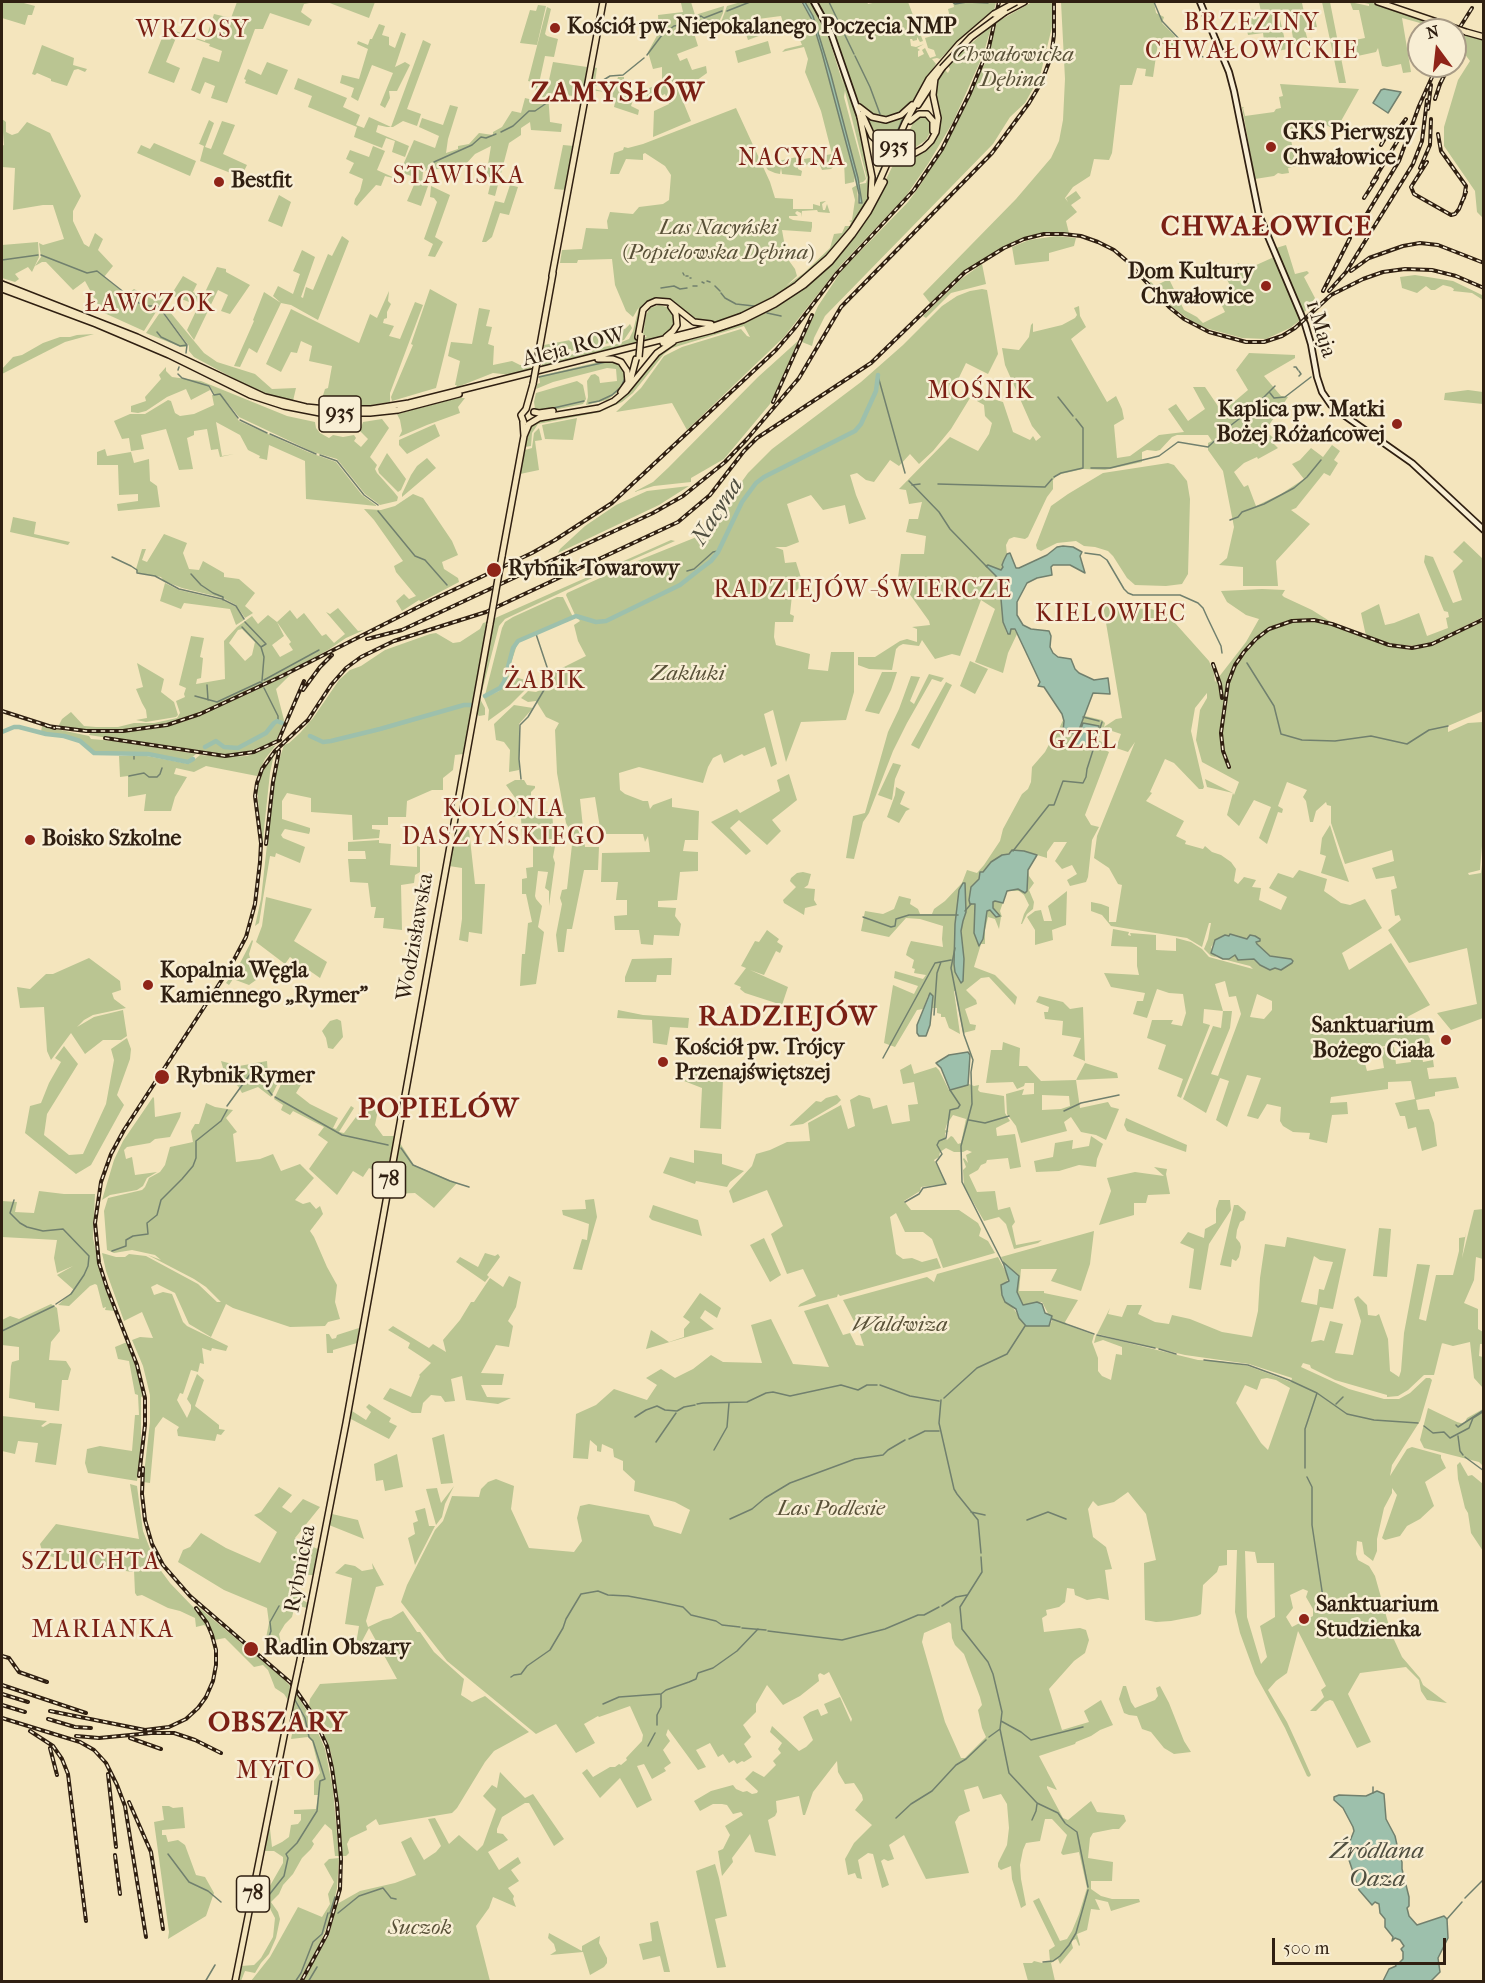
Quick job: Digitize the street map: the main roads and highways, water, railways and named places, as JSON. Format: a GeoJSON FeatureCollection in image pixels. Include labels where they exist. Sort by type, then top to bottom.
{"type":"FeatureCollection","features":[{"type":"Feature","properties":{"kind":"main road","name":"78"},"geometry":{"type":"LineString","coordinates":[[536,419],[531,410],[533,384],[603,2]]}},
{"type":"Feature","properties":{"kind":"main road"},"geometry":{"type":"LineString","coordinates":[[814,2],[831,33],[869,137],[882,149],[893,155],[915,153],[931,141],[936,132],[938,115],[933,91],[935,77]]}},
{"type":"Feature","properties":{"kind":"main road","name":"Aleja ROW"},"geometry":{"type":"LineString","coordinates":[[2,286],[136,338],[231,387],[264,400],[308,411],[341,414],[370,414],[398,410],[733,324],[775,304],[817,273],[848,242],[871,200],[918,96],[974,30],[994,14],[1016,2]]}},
{"type":"Feature","properties":{"kind":"main road","name":"Aleja ROW"},"geometry":{"type":"LineString","coordinates":[[142,341],[265,397],[306,406],[343,410],[385,408],[409,403],[654,342],[728,321],[765,305],[797,285],[828,258],[855,229],[881,189],[910,121],[941,67],[981,29],[1024,2]]}},
{"type":"Feature","properties":{"kind":"main road","name":"1 Maja"},"geometry":{"type":"LineString","coordinates":[[1200,2],[1229,72],[1258,212],[1305,324],[1317,377],[1325,396],[1331,405],[1346,418],[1412,463],[1484,530]]}},
{"type":"Feature","properties":{"kind":"main road"},"geometry":{"type":"LineString","coordinates":[[1378,2],[1429,18]]}},
{"type":"Feature","properties":{"kind":"main road"},"geometry":{"type":"LineString","coordinates":[[1389,2],[1432,18]]}},
{"type":"Feature","properties":{"kind":"main road"},"geometry":{"type":"LineString","coordinates":[[1467,31],[1484,35]]}},
{"type":"Feature","properties":{"kind":"main road"},"geometry":{"type":"LineString","coordinates":[[850,89],[872,136],[882,149]]}},
{"type":"Feature","properties":{"kind":"main road"},"geometry":{"type":"LineString","coordinates":[[859,107],[874,118],[890,120],[901,115],[918,96]]}},
{"type":"Feature","properties":{"kind":"main road"},"geometry":{"type":"LineString","coordinates":[[906,154],[925,143],[934,125],[932,118],[925,114],[918,114],[910,121]]}},
{"type":"Feature","properties":{"kind":"main road"},"geometry":{"type":"LineString","coordinates":[[860,117],[872,181],[871,200]]}},
{"type":"Feature","properties":{"kind":"main road"},"geometry":{"type":"LineString","coordinates":[[531,410],[539,413],[599,404],[615,397],[630,384],[638,358],[643,310],[649,304],[656,301],[671,304],[697,323],[710,324],[728,321]]}},
{"type":"Feature","properties":{"kind":"main road"},"geometry":{"type":"LineString","coordinates":[[640,336],[643,318],[649,308],[657,304],[669,306],[677,317],[675,328],[669,335],[654,342]]}},
{"type":"Feature","properties":{"kind":"main road"},"geometry":{"type":"LineString","coordinates":[[526,423],[604,406],[618,398],[657,353],[686,337]]}},
{"type":"Feature","properties":{"kind":"main road"},"geometry":{"type":"LineString","coordinates":[[598,359],[614,359],[622,363],[628,373],[630,384]]}},
{"type":"Feature","properties":{"kind":"main road","name":"78"},"geometry":{"type":"LineString","coordinates":[[526,423],[521,415],[531,410]]}},
{"type":"Feature","properties":{"kind":"main road","name":"Wodzisławska"},"geometry":{"type":"LineString","coordinates":[[342,1445],[526,423]]}},
{"type":"Feature","properties":{"kind":"main road"},"geometry":{"type":"LineString","coordinates":[[472,725],[478,720]]}},
{"type":"Feature","properties":{"kind":"main road","name":"Rybnicka"},"geometry":{"type":"LineString","coordinates":[[235,1982],[342,1445]]}},
{"type":"Feature","properties":{"kind":"water"},"geometry":{"type":"Polygon","coordinates":[[[802,2],[805,2],[813,16],[831,75],[858,178],[862,203],[859,203],[855,176],[822,53],[812,20],[802,2]]]}},
{"type":"Feature","properties":{"kind":"water"},"geometry":{"type":"Polygon","coordinates":[[[1384,89],[1401,92],[1388,113],[1373,103],[1384,89]]]}},
{"type":"Feature","properties":{"kind":"water"},"geometry":{"type":"Polygon","coordinates":[[[1063,546],[1073,547],[1082,552],[1080,556],[1085,573],[1070,565],[1053,565],[1052,575],[1027,583],[1017,602],[1017,615],[1023,625],[1031,629],[1049,631],[1050,647],[1053,653],[1058,657],[1071,659],[1079,673],[1094,680],[1108,678],[1110,694],[1093,693],[1077,735],[1063,732],[1062,714],[1044,687],[1038,686],[1040,682],[1015,629],[1011,629],[1008,634],[1003,622],[1001,599],[997,595],[999,579],[986,566],[1001,570],[1007,554],[1010,553],[1016,568],[1019,568],[1063,546]]]}},
{"type":"Feature","properties":{"kind":"water"},"geometry":{"type":"Polygon","coordinates":[[[1083,723],[1099,726],[1091,750],[1075,746],[1083,723]]]}},
{"type":"Feature","properties":{"kind":"water"},"geometry":{"type":"Polygon","coordinates":[[[1012,850],[1037,855],[1028,870],[1027,891],[1025,893],[1018,889],[1007,891],[1003,903],[993,902],[993,908],[1000,916],[996,917],[990,910],[987,911],[983,939],[979,946],[974,933],[975,904],[970,904],[969,900],[971,887],[979,879],[980,872],[983,872],[991,862],[1002,855],[1009,854],[1012,850]]]}},
{"type":"Feature","properties":{"kind":"water"},"geometry":{"type":"Polygon","coordinates":[[[965,883],[966,912],[961,931],[964,959],[961,983],[955,972],[954,964],[955,924],[959,890],[965,883]]]}},
{"type":"Feature","properties":{"kind":"water"},"geometry":{"type":"Polygon","coordinates":[[[1230,934],[1247,939],[1250,935],[1255,936],[1260,939],[1256,942],[1257,944],[1270,956],[1293,961],[1281,970],[1275,968],[1270,970],[1254,959],[1238,960],[1235,955],[1229,959],[1223,959],[1211,953],[1215,940],[1230,934]]]}},
{"type":"Feature","properties":{"kind":"water"},"geometry":{"type":"Polygon","coordinates":[[[930,993],[933,996],[930,1025],[926,1036],[919,1036],[917,1025],[930,993]]]}},
{"type":"Feature","properties":{"kind":"water"},"geometry":{"type":"Polygon","coordinates":[[[968,1052],[970,1055],[968,1085],[950,1090],[941,1068],[936,1063],[949,1055],[968,1052]]]}},
{"type":"Feature","properties":{"kind":"water","name":"Waldwiza"},"geometry":{"type":"Polygon","coordinates":[[[1003,1262],[1019,1276],[1017,1292],[1023,1305],[1037,1302],[1042,1304],[1045,1313],[1052,1316],[1049,1326],[1026,1326],[1019,1318],[1016,1309],[1005,1302],[1001,1285],[1009,1281],[1003,1262]]]}},
{"type":"Feature","properties":{"kind":"water","name":"Źródlana Oaza"},"geometry":{"type":"Polygon","coordinates":[[[1377,1791],[1384,1794],[1386,1819],[1395,1836],[1396,1848],[1402,1862],[1409,1897],[1407,1908],[1409,1916],[1417,1925],[1444,1916],[1447,1919],[1448,1938],[1438,1958],[1440,1972],[1431,1981],[1383,1981],[1389,1969],[1403,1959],[1401,1949],[1404,1946],[1400,1940],[1395,1938],[1392,1941],[1393,1937],[1385,1927],[1385,1919],[1380,1913],[1379,1904],[1375,1902],[1372,1905],[1359,1890],[1349,1860],[1353,1827],[1343,1808],[1334,1800],[1334,1797],[1339,1795],[1366,1796],[1377,1791]]]}},
{"type":"Feature","properties":{"kind":"waterway"},"geometry":{"type":"LineString","coordinates":[[727,11],[750,2]]}},
{"type":"Feature","properties":{"kind":"waterway"},"geometry":{"type":"LineString","coordinates":[[829,2],[854,54]]}},
{"type":"Feature","properties":{"kind":"waterway"},"geometry":{"type":"LineString","coordinates":[[952,2],[955,4],[988,3]]}},
{"type":"Feature","properties":{"kind":"waterway"},"geometry":{"type":"LineString","coordinates":[[1154,2],[1162,21],[1182,42],[1203,57]]}},
{"type":"Feature","properties":{"kind":"waterway"},"geometry":{"type":"LineString","coordinates":[[647,55],[662,35],[674,26],[722,11]]}},
{"type":"Feature","properties":{"kind":"waterway"},"geometry":{"type":"LineString","coordinates":[[855,56],[880,114]]}},
{"type":"Feature","properties":{"kind":"waterway"},"geometry":{"type":"LineString","coordinates":[[592,87],[610,76],[623,75],[644,58]]}},
{"type":"Feature","properties":{"kind":"waterway"},"geometry":{"type":"LineString","coordinates":[[501,132],[513,126],[529,111],[535,111],[551,100],[558,99]]}},
{"type":"Feature","properties":{"kind":"waterway"},"geometry":{"type":"LineString","coordinates":[[890,149],[902,120]]}},
{"type":"Feature","properties":{"kind":"waterway"},"geometry":{"type":"LineString","coordinates":[[434,162],[472,145],[481,137],[486,138],[496,134]]}},
{"type":"Feature","properties":{"kind":"waterway"},"geometry":{"type":"LineString","coordinates":[[875,183],[887,155]]}},
{"type":"Feature","properties":{"kind":"waterway"},"geometry":{"type":"LineString","coordinates":[[642,253],[650,261]]}},
{"type":"Feature","properties":{"kind":"waterway"},"geometry":{"type":"LineString","coordinates":[[2,260],[38,255]]}},
{"type":"Feature","properties":{"kind":"waterway"},"geometry":{"type":"LineString","coordinates":[[41,255],[87,273],[97,271],[135,301]]}},
{"type":"Feature","properties":{"kind":"waterway"},"geometry":{"type":"LineString","coordinates":[[661,288],[674,286],[680,289],[687,288]]}},
{"type":"Feature","properties":{"kind":"waterway"},"geometry":{"type":"LineString","coordinates":[[715,286],[720,291]]}},
{"type":"Feature","properties":{"kind":"waterway"},"geometry":{"type":"LineString","coordinates":[[721,293],[736,304],[754,306]]}},
{"type":"Feature","properties":{"kind":"waterway"},"geometry":{"type":"LineString","coordinates":[[137,302],[145,306],[160,308]]}},
{"type":"Feature","properties":{"kind":"waterway"},"geometry":{"type":"LineString","coordinates":[[162,311],[187,345],[186,353]]}},
{"type":"Feature","properties":{"kind":"waterway"},"geometry":{"type":"LineString","coordinates":[[767,313],[781,316]]}},
{"type":"Feature","properties":{"kind":"waterway"},"geometry":{"type":"LineString","coordinates":[[157,332],[161,337],[180,346],[187,345]]}},
{"type":"Feature","properties":{"kind":"waterway"},"geometry":{"type":"LineString","coordinates":[[539,377],[606,362]]}},
{"type":"Feature","properties":{"kind":"waterway"},"geometry":{"type":"LineString","coordinates":[[1294,367],[1298,370]]}},
{"type":"Feature","properties":{"kind":"waterway"},"geometry":{"type":"LineString","coordinates":[[1299,371],[1301,374],[1299,376]]}},
{"type":"Feature","properties":{"kind":"waterway"},"geometry":{"type":"LineString","coordinates":[[178,374],[182,378],[209,386],[214,395],[220,394],[238,418]]}},
{"type":"Feature","properties":{"kind":"waterway","name":"Nacyna"},"geometry":{"type":"LineString","coordinates":[[485,696],[500,688],[504,682],[513,648],[518,641],[576,616],[596,622],[606,621],[680,585],[711,561],[718,552],[742,502],[756,483],[855,431],[861,424],[876,391],[878,375]]}},
{"type":"Feature","properties":{"kind":"waterway"},"geometry":{"type":"LineString","coordinates":[[878,376],[905,473]]}},
{"type":"Feature","properties":{"kind":"waterway"},"geometry":{"type":"LineString","coordinates":[[1270,393],[1274,398],[1285,397],[1311,377]]}},
{"type":"Feature","properties":{"kind":"waterway"},"geometry":{"type":"LineString","coordinates":[[589,403],[612,395],[621,387],[625,378]]}},
{"type":"Feature","properties":{"kind":"waterway"},"geometry":{"type":"LineString","coordinates":[[1091,468],[1110,468],[1159,456],[1178,442],[1208,447],[1275,386]]}},
{"type":"Feature","properties":{"kind":"waterway"},"geometry":{"type":"LineString","coordinates":[[1058,397],[1073,416]]}},
{"type":"Feature","properties":{"kind":"waterway"},"geometry":{"type":"LineString","coordinates":[[549,409],[584,401]]}},
{"type":"Feature","properties":{"kind":"waterway"},"geometry":{"type":"LineString","coordinates":[[1054,477],[1083,468],[1083,428],[1076,419]]}},
{"type":"Feature","properties":{"kind":"waterway"},"geometry":{"type":"LineString","coordinates":[[240,420],[267,433]]}},
{"type":"Feature","properties":{"kind":"waterway"},"geometry":{"type":"LineString","coordinates":[[270,434],[316,454]]}},
{"type":"Feature","properties":{"kind":"waterway"},"geometry":{"type":"LineString","coordinates":[[320,455],[337,461],[364,495],[378,505]]}},
{"type":"Feature","properties":{"kind":"waterway"},"geometry":{"type":"LineString","coordinates":[[1230,520],[1294,488],[1321,460]]}},
{"type":"Feature","properties":{"kind":"waterway"},"geometry":{"type":"LineString","coordinates":[[938,484],[1045,487],[1052,479]]}},
{"type":"Feature","properties":{"kind":"waterway"},"geometry":{"type":"LineString","coordinates":[[909,481],[939,512],[950,529],[987,567]]}},
{"type":"Feature","properties":{"kind":"waterway"},"geometry":{"type":"LineString","coordinates":[[912,485],[920,484]]}},
{"type":"Feature","properties":{"kind":"waterway"},"geometry":{"type":"LineString","coordinates":[[378,511],[415,556],[425,560],[447,585]]}},
{"type":"Feature","properties":{"kind":"waterway"},"geometry":{"type":"LineString","coordinates":[[687,571],[694,569],[713,552],[718,551]]}},
{"type":"Feature","properties":{"kind":"waterway"},"geometry":{"type":"LineString","coordinates":[[1085,553],[1100,555],[1107,560],[1128,593],[1133,595],[1180,595],[1198,603],[1203,608],[1221,646],[1222,653]]}},
{"type":"Feature","properties":{"kind":"waterway"},"geometry":{"type":"LineString","coordinates":[[112,557],[131,566],[137,570],[137,573],[155,576],[179,589],[222,599],[236,606],[244,619]]}},
{"type":"Feature","properties":{"kind":"waterway"},"geometry":{"type":"LineString","coordinates":[[191,574],[201,585],[223,597],[223,600]]}},
{"type":"Feature","properties":{"kind":"waterway"},"geometry":{"type":"LineString","coordinates":[[245,622],[266,644],[261,647],[264,657],[262,681]]}},
{"type":"Feature","properties":{"kind":"waterway"},"geometry":{"type":"LineString","coordinates":[[242,627],[261,647]]}},
{"type":"Feature","properties":{"kind":"waterway"},"geometry":{"type":"LineString","coordinates":[[536,634],[548,670],[548,681]]}},
{"type":"Feature","properties":{"kind":"waterway"},"geometry":{"type":"LineString","coordinates":[[264,680],[319,650]]}},
{"type":"Feature","properties":{"kind":"waterway"},"geometry":{"type":"LineString","coordinates":[[1247,663],[1274,706],[1281,734],[1302,740],[1335,741],[1371,736],[1407,744],[1429,730],[1448,726]]}},
{"type":"Feature","properties":{"kind":"waterway"},"geometry":{"type":"LineString","coordinates":[[195,696],[217,702],[262,683]]}},
{"type":"Feature","properties":{"kind":"waterway"},"geometry":{"type":"LineString","coordinates":[[207,685],[208,700]]}},
{"type":"Feature","properties":{"kind":"waterway"},"geometry":{"type":"LineString","coordinates":[[264,688],[278,716],[278,721]]}},
{"type":"Feature","properties":{"kind":"waterway"},"geometry":{"type":"LineString","coordinates":[[521,779],[520,725],[547,688]]}},
{"type":"Feature","properties":{"kind":"waterway","name":"Nacyna"},"geometry":{"type":"LineString","coordinates":[[310,736],[323,742],[331,741],[471,705]]}},
{"type":"Feature","properties":{"kind":"waterway"},"geometry":{"type":"LineString","coordinates":[[1083,717],[1099,721]]}},
{"type":"Feature","properties":{"kind":"waterway","name":"Nacyna"},"geometry":{"type":"LineString","coordinates":[[205,747],[216,741],[224,747],[238,748],[266,733],[277,721],[282,723]]}},
{"type":"Feature","properties":{"kind":"waterway"},"geometry":{"type":"LineString","coordinates":[[1013,851],[1049,805],[1054,805],[1063,781],[1083,783],[1102,722]]}},
{"type":"Feature","properties":{"kind":"waterway","name":"Nacyna"},"geometry":{"type":"LineString","coordinates":[[2,732],[19,727],[64,736],[80,741],[94,753],[148,754],[188,762],[193,759]]}},
{"type":"Feature","properties":{"kind":"waterway","name":"Nacyna"},"geometry":{"type":"LineString","coordinates":[[134,754],[134,759]]}},
{"type":"Feature","properties":{"kind":"waterway"},"geometry":{"type":"LineString","coordinates":[[129,776],[144,773],[149,777],[157,777],[162,768]]}},
{"type":"Feature","properties":{"kind":"waterway"},"geometry":{"type":"LineString","coordinates":[[965,911],[971,904]]}},
{"type":"Feature","properties":{"kind":"waterway"},"geometry":{"type":"LineString","coordinates":[[863,917],[891,927],[895,926],[896,919],[909,915],[958,915]]}},
{"type":"Feature","properties":{"kind":"waterway"},"geometry":{"type":"LineString","coordinates":[[955,948],[951,968],[964,1035],[973,1060],[972,1104],[961,1146],[962,1182],[1003,1263]]}},
{"type":"Feature","properties":{"kind":"waterway"},"geometry":{"type":"LineString","coordinates":[[883,1058],[935,963],[951,960]]}},
{"type":"Feature","properties":{"kind":"waterway"},"geometry":{"type":"LineString","coordinates":[[934,1015],[937,973],[941,962]]}},
{"type":"Feature","properties":{"kind":"waterway"},"geometry":{"type":"LineString","coordinates":[[255,1069],[261,1064]]}},
{"type":"Feature","properties":{"kind":"waterway"},"geometry":{"type":"LineString","coordinates":[[227,1106],[256,1066]]}},
{"type":"Feature","properties":{"kind":"waterway"},"geometry":{"type":"LineString","coordinates":[[253,1070],[272,1095]]}},
{"type":"Feature","properties":{"kind":"waterway"},"geometry":{"type":"LineString","coordinates":[[905,1202],[919,1194],[923,1188],[946,1184],[936,1162],[942,1154],[937,1145],[939,1141],[946,1138],[950,1110],[960,1105],[950,1090]]}},
{"type":"Feature","properties":{"kind":"waterway"},"geometry":{"type":"LineString","coordinates":[[1064,1111],[1081,1103],[1119,1095]]}},
{"type":"Feature","properties":{"kind":"waterway"},"geometry":{"type":"LineString","coordinates":[[275,1097],[342,1135],[388,1145]]}},
{"type":"Feature","properties":{"kind":"waterway"},"geometry":{"type":"LineString","coordinates":[[112,1251],[126,1246],[126,1240],[133,1236],[148,1234],[147,1223],[157,1215],[161,1200],[193,1166],[196,1158],[196,1141],[221,1121],[227,1110]]}},
{"type":"Feature","properties":{"kind":"waterway"},"geometry":{"type":"LineString","coordinates":[[969,1120],[985,1123],[1009,1116]]}},
{"type":"Feature","properties":{"kind":"waterway"},"geometry":{"type":"LineString","coordinates":[[401,1148],[413,1165],[469,1187]]}},
{"type":"Feature","properties":{"kind":"waterway"},"geometry":{"type":"LineString","coordinates":[[14,1200],[10,1213],[20,1223],[43,1231],[63,1229],[89,1256],[84,1275],[71,1294],[56,1304]]}},
{"type":"Feature","properties":{"kind":"waterway"},"geometry":{"type":"LineString","coordinates":[[2,1331],[54,1306]]}},
{"type":"Feature","properties":{"kind":"waterway"},"geometry":{"type":"LineString","coordinates":[[1052,1319],[1094,1334]]}},
{"type":"Feature","properties":{"kind":"waterway"},"geometry":{"type":"LineString","coordinates":[[944,1398],[977,1368],[1007,1354],[1025,1326]]}},
{"type":"Feature","properties":{"kind":"waterway"},"geometry":{"type":"LineString","coordinates":[[1097,1335],[1155,1348]]}},
{"type":"Feature","properties":{"kind":"waterway"},"geometry":{"type":"LineString","coordinates":[[1159,1349],[1176,1354]]}},
{"type":"Feature","properties":{"kind":"waterway"},"geometry":{"type":"LineString","coordinates":[[1204,1360],[1248,1365],[1317,1393],[1305,1429],[1305,1468]]}},
{"type":"Feature","properties":{"kind":"waterway"},"geometry":{"type":"LineString","coordinates":[[697,1404],[747,1402],[773,1392],[790,1396],[841,1385],[858,1390],[867,1385],[877,1385]]}},
{"type":"Feature","properties":{"kind":"waterway"},"geometry":{"type":"LineString","coordinates":[[880,1385],[910,1396],[939,1401]]}},
{"type":"Feature","properties":{"kind":"waterway"},"geometry":{"type":"LineString","coordinates":[[1317,1393],[1347,1414],[1374,1420],[1418,1423]]}},
{"type":"Feature","properties":{"kind":"waterway"},"geometry":{"type":"LineString","coordinates":[[1336,1404],[1343,1397]]}},
{"type":"Feature","properties":{"kind":"waterway"},"geometry":{"type":"LineString","coordinates":[[941,1400],[939,1423],[954,1489],[978,1520],[981,1553]]}},
{"type":"Feature","properties":{"kind":"waterway"},"geometry":{"type":"LineString","coordinates":[[714,1450],[727,1427],[729,1403]]}},
{"type":"Feature","properties":{"kind":"waterway"},"geometry":{"type":"LineString","coordinates":[[635,1417],[657,1406],[665,1410],[677,1411],[695,1405]]}},
{"type":"Feature","properties":{"kind":"waterway"},"geometry":{"type":"LineString","coordinates":[[1456,1425],[1458,1427],[1484,1410]]}},
{"type":"Feature","properties":{"kind":"waterway"},"geometry":{"type":"LineString","coordinates":[[1424,1426],[1433,1433],[1444,1432],[1450,1438],[1469,1428],[1473,1418],[1484,1411]]}},
{"type":"Feature","properties":{"kind":"waterway"},"geometry":{"type":"LineString","coordinates":[[656,1442],[676,1413]]}},
{"type":"Feature","properties":{"kind":"waterway"},"geometry":{"type":"LineString","coordinates":[[909,1439],[925,1431],[939,1431]]}},
{"type":"Feature","properties":{"kind":"waterway"},"geometry":{"type":"LineString","coordinates":[[1458,1436],[1460,1451],[1463,1455]]}},
{"type":"Feature","properties":{"kind":"waterway"},"geometry":{"type":"LineString","coordinates":[[730,1519],[752,1509],[790,1483],[855,1459],[883,1455],[905,1440]]}},
{"type":"Feature","properties":{"kind":"waterway"},"geometry":{"type":"LineString","coordinates":[[1465,1457],[1484,1471]]}},
{"type":"Feature","properties":{"kind":"waterway"},"geometry":{"type":"LineString","coordinates":[[1307,1477],[1312,1487],[1312,1525],[1324,1604]]}},
{"type":"Feature","properties":{"kind":"waterway"},"geometry":{"type":"LineString","coordinates":[[971,1512],[985,1515]]}},
{"type":"Feature","properties":{"kind":"waterway"},"geometry":{"type":"LineString","coordinates":[[1027,1520],[1048,1512],[1066,1519]]}},
{"type":"Feature","properties":{"kind":"waterway"},"geometry":{"type":"LineString","coordinates":[[981,1557],[982,1572],[960,1607],[962,1629],[988,1662],[993,1674],[1002,1712],[1000,1729],[1009,1773],[1037,1803],[1058,1813],[1065,1823]]}},
{"type":"Feature","properties":{"kind":"waterway"},"geometry":{"type":"LineString","coordinates":[[511,1677],[521,1674],[527,1666],[550,1650],[581,1594],[598,1591],[608,1595],[655,1601],[683,1607],[691,1615],[716,1621],[722,1625],[740,1627]]}},
{"type":"Feature","properties":{"kind":"waterway"},"geometry":{"type":"LineString","coordinates":[[942,1606],[956,1597],[967,1595]]}},
{"type":"Feature","properties":{"kind":"waterway"},"geometry":{"type":"LineString","coordinates":[[267,1642],[271,1631],[270,1622],[279,1606]]}},
{"type":"Feature","properties":{"kind":"waterway"},"geometry":{"type":"LineString","coordinates":[[768,1631],[842,1640],[885,1629],[939,1607]]}},
{"type":"Feature","properties":{"kind":"waterway"},"geometry":{"type":"LineString","coordinates":[[742,1628],[766,1630]]}},
{"type":"Feature","properties":{"kind":"waterway"},"geometry":{"type":"LineString","coordinates":[[657,1725],[661,1694],[696,1679],[698,1673],[713,1668],[737,1651],[758,1629]]}},
{"type":"Feature","properties":{"kind":"waterway"},"geometry":{"type":"LineString","coordinates":[[265,1650],[267,1644]]}},
{"type":"Feature","properties":{"kind":"waterway"},"geometry":{"type":"LineString","coordinates":[[603,1704],[619,1697],[660,1694]]}},
{"type":"Feature","properties":{"kind":"waterway"},"geometry":{"type":"LineString","coordinates":[[261,1898],[269,1895],[284,1876],[288,1858],[286,1854],[297,1843],[317,1811],[320,1781],[325,1779],[313,1741],[309,1737],[305,1718],[295,1700]]}},
{"type":"Feature","properties":{"kind":"waterway"},"geometry":{"type":"LineString","coordinates":[[1001,1721],[1031,1740],[1083,1727]]}},
{"type":"Feature","properties":{"kind":"waterway"},"geometry":{"type":"LineString","coordinates":[[989,1737],[1000,1729]]}},
{"type":"Feature","properties":{"kind":"waterway"},"geometry":{"type":"LineString","coordinates":[[648,1746],[655,1733]]}},
{"type":"Feature","properties":{"kind":"waterway"},"geometry":{"type":"LineString","coordinates":[[896,1818],[911,1804],[932,1791],[956,1765],[986,1740]]}},
{"type":"Feature","properties":{"kind":"waterway"},"geometry":{"type":"LineString","coordinates":[[1373,1787],[1373,1793]]}},
{"type":"Feature","properties":{"kind":"waterway"},"geometry":{"type":"LineString","coordinates":[[1032,1820],[1037,1804]]}},
{"type":"Feature","properties":{"kind":"waterway"},"geometry":{"type":"LineString","coordinates":[[1066,1824],[1077,1832],[1088,1887]]}},
{"type":"Feature","properties":{"kind":"waterway"},"geometry":{"type":"LineString","coordinates":[[168,1854],[189,1882],[208,1891],[221,1902]]}},
{"type":"Feature","properties":{"kind":"waterway"},"geometry":{"type":"LineString","coordinates":[[1465,1898],[1484,1879]]}},
{"type":"Feature","properties":{"kind":"waterway"},"geometry":{"type":"LineString","coordinates":[[338,1913],[359,1896],[383,1888],[391,1898],[396,1899]]}},
{"type":"Feature","properties":{"kind":"waterway"},"geometry":{"type":"LineString","coordinates":[[1043,1962],[1053,1961],[1069,1945],[1076,1933],[1088,1890]]}},
{"type":"Feature","properties":{"kind":"waterway"},"geometry":{"type":"LineString","coordinates":[[330,1913],[335,1897]]}},
{"type":"Feature","properties":{"kind":"waterway"},"geometry":{"type":"LineString","coordinates":[[1447,1919],[1462,1902]]}},
{"type":"Feature","properties":{"kind":"waterway"},"geometry":{"type":"LineString","coordinates":[[295,1982],[313,1942],[322,1934],[328,1913]]}},
{"type":"Feature","properties":{"kind":"waterway"},"geometry":{"type":"LineString","coordinates":[[205,1982],[215,1965]]}},
{"type":"Feature","properties":{"kind":"waterway"},"geometry":{"type":"LineString","coordinates":[[308,1982],[317,1967]]}},
{"type":"Feature","properties":{"kind":"railway"},"geometry":{"type":"LineString","coordinates":[[47,726],[86,731],[123,731],[167,725],[200,714],[532,553],[612,503],[776,350],[837,273],[914,190],[942,149],[970,93],[989,47],[999,2]]}},
{"type":"Feature","properties":{"kind":"railway"},"geometry":{"type":"LineString","coordinates":[[367,639],[402,630],[653,513],[683,496],[725,462],[799,378],[841,307],[992,153],[1029,103],[1041,83],[1051,57],[1054,2]]}},
{"type":"Feature","properties":{"kind":"railway"},"geometry":{"type":"LineString","coordinates":[[1466,18],[1472,8]]}},
{"type":"Feature","properties":{"kind":"railway"},"geometry":{"type":"LineString","coordinates":[[1360,225],[1399,161],[1432,78]]}},
{"type":"Feature","properties":{"kind":"railway"},"geometry":{"type":"LineString","coordinates":[[1435,99],[1443,78]]}},
{"type":"Feature","properties":{"kind":"railway"},"geometry":{"type":"LineString","coordinates":[[1428,109],[1431,85]]}},
{"type":"Feature","properties":{"kind":"railway"},"geometry":{"type":"LineString","coordinates":[[1329,291],[1346,272],[1413,164],[1422,141],[1427,100]]}},
{"type":"Feature","properties":{"kind":"railway"},"geometry":{"type":"LineString","coordinates":[[1381,145],[1390,130],[1400,127],[1406,119]]}},
{"type":"Feature","properties":{"kind":"railway"},"geometry":{"type":"LineString","coordinates":[[1420,168],[1430,145],[1431,119]]}},
{"type":"Feature","properties":{"kind":"railway"},"geometry":{"type":"LineString","coordinates":[[1372,183],[1406,127]]}},
{"type":"Feature","properties":{"kind":"railway"},"geometry":{"type":"LineString","coordinates":[[1438,134],[1441,151],[1466,186],[1464,198]]}},
{"type":"Feature","properties":{"kind":"railway"},"geometry":{"type":"LineString","coordinates":[[1427,162],[1411,187],[1414,194],[1451,215],[1459,209],[1466,192]]}},
{"type":"Feature","properties":{"kind":"railway"},"geometry":{"type":"LineString","coordinates":[[1364,198],[1377,178]]}},
{"type":"Feature","properties":{"kind":"railway"},"geometry":{"type":"LineString","coordinates":[[139,1476],[145,1425],[145,1398],[137,1365],[99,1263],[95,1223],[101,1182],[111,1154],[124,1130],[229,969],[246,937],[255,904],[260,862],[261,843],[255,796],[262,769],[275,751],[308,720],[331,685],[346,668],[361,657],[394,641],[486,612],[678,522],[710,495],[757,438],[871,363],[965,272],[1004,248],[1024,239],[1044,234],[1063,234],[1081,236],[1098,242],[1114,250],[1127,261],[1169,307],[1184,319],[1209,332],[1246,342],[1264,342],[1282,336],[1295,328],[1331,295],[1383,272],[1405,269],[1432,270],[1456,276],[1484,288]]}},
{"type":"Feature","properties":{"kind":"railway"},"geometry":{"type":"LineString","coordinates":[[1323,291],[1350,238]]}},
{"type":"Feature","properties":{"kind":"railway"},"geometry":{"type":"LineString","coordinates":[[1351,271],[1369,258],[1403,246],[1420,243],[1438,245],[1484,263]]}},
{"type":"Feature","properties":{"kind":"railway"},"geometry":{"type":"LineString","coordinates":[[773,402],[812,315]]}},
{"type":"Feature","properties":{"kind":"railway"},"geometry":{"type":"LineString","coordinates":[[1229,767],[1223,751],[1221,733],[1228,683],[1235,665],[1244,652],[1269,629],[1292,621],[1314,620],[1332,624],[1389,645],[1412,648],[1432,644],[1484,619]]}},
{"type":"Feature","properties":{"kind":"railway"},"geometry":{"type":"LineString","coordinates":[[303,690],[332,655]]}},
{"type":"Feature","properties":{"kind":"railway"},"geometry":{"type":"LineString","coordinates":[[1213,664],[1222,698]]}},
{"type":"Feature","properties":{"kind":"railway"},"geometry":{"type":"LineString","coordinates":[[279,739],[304,681]]}},
{"type":"Feature","properties":{"kind":"railway"},"geometry":{"type":"LineString","coordinates":[[2,711],[55,728]]}},
{"type":"Feature","properties":{"kind":"railway"},"geometry":{"type":"LineString","coordinates":[[105,738],[225,756],[254,752],[280,740]]}},
{"type":"Feature","properties":{"kind":"railway"},"geometry":{"type":"LineString","coordinates":[[266,844],[279,751]]}},
{"type":"Feature","properties":{"kind":"railway"},"geometry":{"type":"LineString","coordinates":[[143,1468],[142,1494],[145,1520],[152,1544],[163,1565],[190,1596],[291,1683],[313,1715],[327,1746],[337,1803],[341,1859],[340,1889],[327,1934],[301,1982]]}},
{"type":"Feature","properties":{"kind":"railway"},"geometry":{"type":"LineString","coordinates":[[50,1711],[145,1730],[169,1727],[186,1719],[206,1697],[213,1681],[216,1665],[216,1650],[212,1635],[207,1623],[196,1608]]}},
{"type":"Feature","properties":{"kind":"railway"},"geometry":{"type":"LineString","coordinates":[[2,1656],[9,1658],[19,1672],[47,1682]]}},
{"type":"Feature","properties":{"kind":"railway"},"geometry":{"type":"LineString","coordinates":[[2,1685],[86,1713]]}},
{"type":"Feature","properties":{"kind":"railway"},"geometry":{"type":"LineString","coordinates":[[2,1694],[28,1702]]}},
{"type":"Feature","properties":{"kind":"railway"},"geometry":{"type":"LineString","coordinates":[[2,1705],[25,1712]]}},
{"type":"Feature","properties":{"kind":"railway"},"geometry":{"type":"LineString","coordinates":[[2,1718],[80,1742],[94,1750],[106,1763],[125,1806],[146,1937]]}},
{"type":"Feature","properties":{"kind":"railway"},"geometry":{"type":"LineString","coordinates":[[48,1719],[75,1727],[91,1728]]}},
{"type":"Feature","properties":{"kind":"railway"},"geometry":{"type":"LineString","coordinates":[[30,1731],[53,1746],[68,1774],[86,1921]]}},
{"type":"Feature","properties":{"kind":"railway"},"geometry":{"type":"LineString","coordinates":[[76,1736],[99,1738],[174,1733],[221,1753]]}},
{"type":"Feature","properties":{"kind":"railway"},"geometry":{"type":"LineString","coordinates":[[130,1738],[161,1749]]}},
{"type":"Feature","properties":{"kind":"railway"},"geometry":{"type":"LineString","coordinates":[[50,1748],[57,1775]]}},
{"type":"Feature","properties":{"kind":"railway"},"geometry":{"type":"LineString","coordinates":[[108,1774],[116,1847]]}},
{"type":"Feature","properties":{"kind":"railway"},"geometry":{"type":"LineString","coordinates":[[129,1802],[151,1852],[163,1929]]}},
{"type":"Feature","properties":{"kind":"railway"},"geometry":{"type":"LineString","coordinates":[[115,1855],[120,1894]]}},
{"type":"Feature","properties":{"kind":"place","name":"Kościół pw. Niepokalanego Poczęcia NMP"},"geometry":{"type":"Point","coordinates":[555,28]}},
{"type":"Feature","properties":{"kind":"place","name":"GKS Pierwszy Chwałowice"},"geometry":{"type":"Point","coordinates":[1271,147]}},
{"type":"Feature","properties":{"kind":"place","name":"Bestfit"},"geometry":{"type":"Point","coordinates":[219,182]}},
{"type":"Feature","properties":{"kind":"place","name":"Dom Kultury Chwałowice"},"geometry":{"type":"Point","coordinates":[1266,286]}},
{"type":"Feature","properties":{"kind":"place","name":"Kaplica pw. Matki Bożej Różańcowej"},"geometry":{"type":"Point","coordinates":[1397,424]}},
{"type":"Feature","properties":{"kind":"place","name":"Rybnik Towarowy"},"geometry":{"type":"Point","coordinates":[494,570]}},
{"type":"Feature","properties":{"kind":"place","name":"Boisko Szkolne"},"geometry":{"type":"Point","coordinates":[30,840]}},
{"type":"Feature","properties":{"kind":"place","name":"Kopalnia Węgla Kamiennego „Rymer”"},"geometry":{"type":"Point","coordinates":[148,985]}},
{"type":"Feature","properties":{"kind":"place","name":"Sanktuarium Bożego Ciała"},"geometry":{"type":"Point","coordinates":[1446,1040]}},
{"type":"Feature","properties":{"kind":"place","name":"Kościół pw. Trójcy Przenajświętszej"},"geometry":{"type":"Point","coordinates":[663,1062]}},
{"type":"Feature","properties":{"kind":"place","name":"Rybnik Rymer"},"geometry":{"type":"Point","coordinates":[162,1077]}},
{"type":"Feature","properties":{"kind":"place","name":"Sanktuarium Studzienka"},"geometry":{"type":"Point","coordinates":[1304,1619]}},
{"type":"Feature","properties":{"kind":"place","name":"Radlin Obszary"},"geometry":{"type":"Point","coordinates":[251,1649]}},
{"type":"Feature","properties":{"kind":"district","name":"WRZOSY"},"geometry":{"type":"Point","coordinates":[193,31]}},
{"type":"Feature","properties":{"kind":"district","name":"BRZEZINY CHWAŁOWICKIE"},"geometry":{"type":"Point","coordinates":[1252,38]}},
{"type":"Feature","properties":{"kind":"district","name":"ZAMYSŁÓW"},"geometry":{"type":"Point","coordinates":[618,94]}},
{"type":"Feature","properties":{"kind":"district","name":"NACYNA"},"geometry":{"type":"Point","coordinates":[792,159]}},
{"type":"Feature","properties":{"kind":"district","name":"STAWISKA"},"geometry":{"type":"Point","coordinates":[459,177]}},
{"type":"Feature","properties":{"kind":"district","name":"CHWAŁOWICE"},"geometry":{"type":"Point","coordinates":[1267,228]}},
{"type":"Feature","properties":{"kind":"district","name":"ŁAWCZOK"},"geometry":{"type":"Point","coordinates":[150,305]}},
{"type":"Feature","properties":{"kind":"district","name":"MOŚNIK"},"geometry":{"type":"Point","coordinates":[981,392]}},
{"type":"Feature","properties":{"kind":"district","name":"RADZIEJÓW-ŚWIERCZE"},"geometry":{"type":"Point","coordinates":[863,591]}},
{"type":"Feature","properties":{"kind":"district","name":"KIELOWIEC"},"geometry":{"type":"Point","coordinates":[1111,615]}},
{"type":"Feature","properties":{"kind":"district","name":"ŻABIK"},"geometry":{"type":"Point","coordinates":[545,682]}},
{"type":"Feature","properties":{"kind":"district","name":"GZEL"},"geometry":{"type":"Point","coordinates":[1083,742]}},
{"type":"Feature","properties":{"kind":"district","name":"KOLONIA DASZYŃSKIEGO"},"geometry":{"type":"Point","coordinates":[504,824]}},
{"type":"Feature","properties":{"kind":"district","name":"RADZIEJÓW"},"geometry":{"type":"Point","coordinates":[788,1018]}},
{"type":"Feature","properties":{"kind":"district","name":"POPIELÓW"},"geometry":{"type":"Point","coordinates":[439,1110]}},
{"type":"Feature","properties":{"kind":"district","name":"SZLUCHTA"},"geometry":{"type":"Point","coordinates":[91,1563]}},
{"type":"Feature","properties":{"kind":"district","name":"MARIANKA"},"geometry":{"type":"Point","coordinates":[103,1631]}},
{"type":"Feature","properties":{"kind":"district","name":"OBSZARY"},"geometry":{"type":"Point","coordinates":[278,1724]}},
{"type":"Feature","properties":{"kind":"district","name":"MYTO"},"geometry":{"type":"Point","coordinates":[276,1772]}},
{"type":"Feature","properties":{"kind":"park label","name":"Chwałowicka Dębina"},"geometry":{"type":"Point","coordinates":[1013,68]}},
{"type":"Feature","properties":{"kind":"park label","name":"Las Nacyński (Popielowska Dębina)"},"geometry":{"type":"Point","coordinates":[718,242]}},
{"type":"Feature","properties":{"kind":"park label","name":"Zakluki"},"geometry":{"type":"Point","coordinates":[688,675]}},
{"type":"Feature","properties":{"kind":"park label","name":"Las Podlesie"},"geometry":{"type":"Point","coordinates":[831,1510]}},
{"type":"Feature","properties":{"kind":"park label","name":"Suczok"},"geometry":{"type":"Point","coordinates":[420,1929]}}]}
